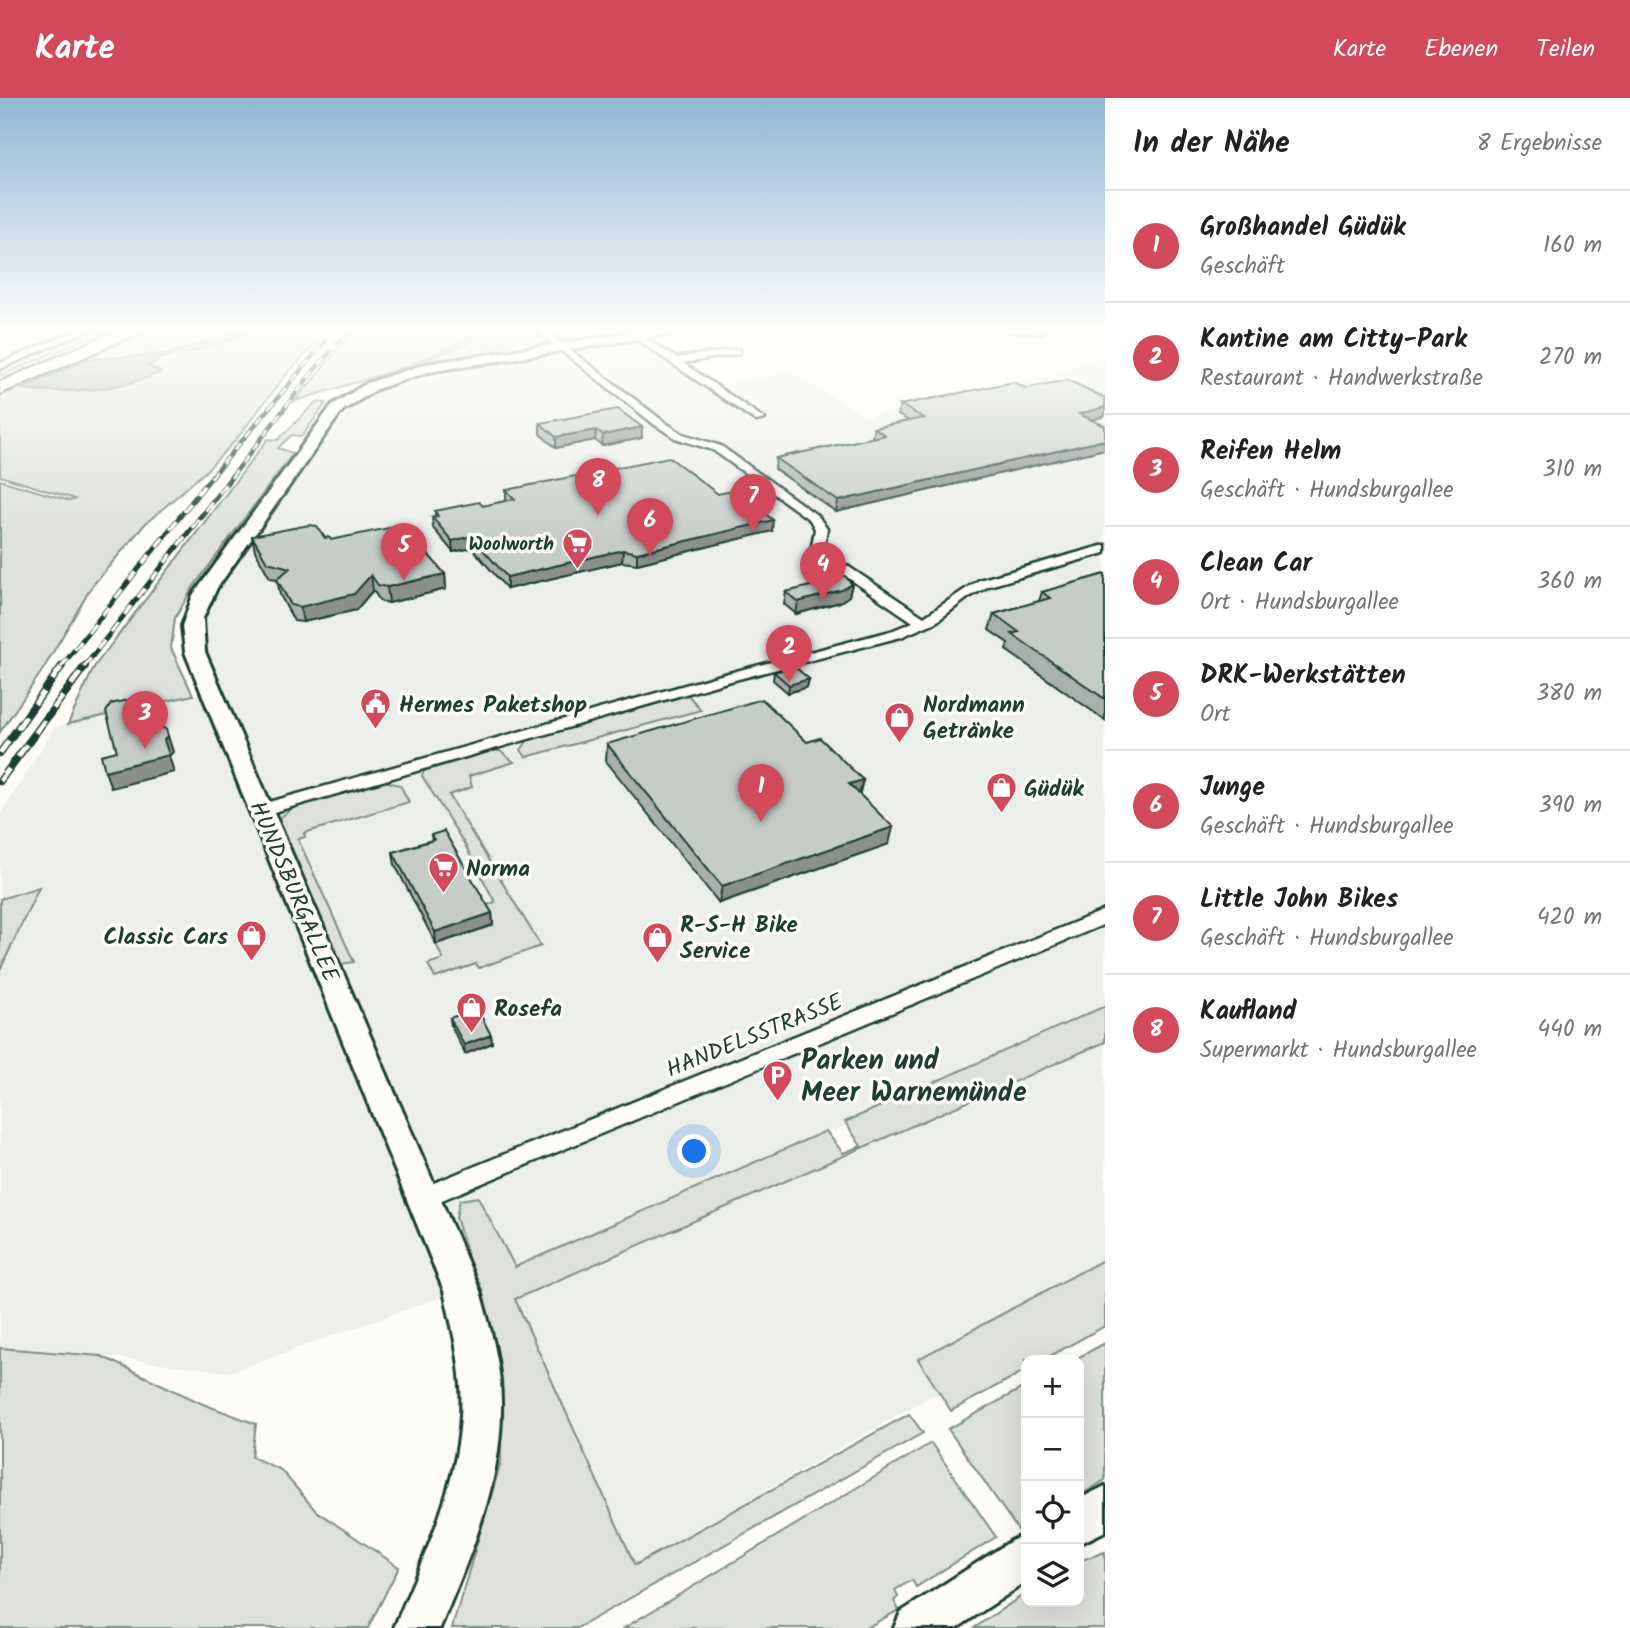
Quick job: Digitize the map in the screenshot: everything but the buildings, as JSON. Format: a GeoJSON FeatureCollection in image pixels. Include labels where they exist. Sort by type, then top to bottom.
{"type":"FeatureCollection","features":[{"type":"Feature","properties":{"kind":"street","name":"HUNDSBURGALLEE"},"geometry":{"type":"LineString","coordinates":[[347,400],[331,416],[195,606],[191,638],[463,1291],[479,1360],[481,1418],[463,1514],[417,1628]]}},
{"type":"Feature","properties":{"kind":"street"},"geometry":{"type":"LineString","coordinates":[[629,400],[679,436],[710,444],[814,518],[821,529],[818,546],[823,555],[924,623]]}},
{"type":"Feature","properties":{"kind":"street"},"geometry":{"type":"LineString","coordinates":[[733,400],[760,419]]}},
{"type":"Feature","properties":{"kind":"street"},"geometry":{"type":"LineString","coordinates":[[261,810],[722,679],[896,634],[924,623],[984,583],[1105,549]]}},
{"type":"Feature","properties":{"kind":"street","name":"HANDELSSTRASSE"},"geometry":{"type":"LineString","coordinates":[[422,1198],[1105,917]]}},
{"type":"Feature","properties":{"kind":"street"},"geometry":{"type":"LineString","coordinates":[[1084,1520],[1105,1507]]}},
{"type":"Feature","properties":{"kind":"street"},"geometry":{"type":"LineString","coordinates":[[917,1628],[1021,1559]]}},
{"type":"Feature","properties":{"kind":"shaded area"},"geometry":{"type":"Polygon","coordinates":[[[0,400],[266,400],[234,442],[206,471],[145,524],[92,586],[42,671],[0,732],[0,480],[70,501],[75,499],[0,476],[0,400]]]}},
{"type":"Feature","properties":{"kind":"shaded area"},"geometry":{"type":"Polygon","coordinates":[[[365,400],[838,400],[866,417],[938,400],[1105,400],[1105,1011],[520,1269],[230,1372],[101,1356],[0,1348],[0,970],[38,887],[0,899],[0,815],[55,727],[216,690],[200,648],[200,620],[211,596],[284,487],[325,442],[349,410],[365,400]],[[492,751],[424,771],[422,776],[437,798],[472,787],[468,776],[514,762],[492,751]]]}},
{"type":"Feature","properties":{"kind":"shaded area"},"geometry":{"type":"Polygon","coordinates":[[[316,402],[326,403],[302,436],[292,435],[278,448],[293,453],[194,586],[175,618],[171,648],[193,695],[68,724],[94,667],[268,439],[278,440],[316,402]]]}},
{"type":"Feature","properties":{"kind":"shaded area"},"geometry":{"type":"Polygon","coordinates":[[[688,695],[701,710],[526,757],[521,750],[528,740],[537,736],[688,695]]]}},
{"type":"Feature","properties":{"kind":"shaded area"},"geometry":{"type":"Polygon","coordinates":[[[500,751],[514,762],[469,776],[472,787],[449,795],[541,946],[479,968],[476,964],[435,978],[428,964],[443,959],[436,944],[493,926],[482,907],[495,902],[465,845],[422,776],[424,771],[500,751]]]}},
{"type":"Feature","properties":{"kind":"shaded area"},"geometry":{"type":"Polygon","coordinates":[[[384,781],[400,785],[409,802],[304,833],[305,837],[298,839],[354,962],[335,965],[277,820],[294,807],[384,781]]]}},
{"type":"Feature","properties":{"kind":"shaded area"},"geometry":{"type":"Polygon","coordinates":[[[39,887],[0,970],[0,899],[39,887]]]}},
{"type":"Feature","properties":{"kind":"shaded area"},"geometry":{"type":"Polygon","coordinates":[[[1105,1006],[1105,1042],[515,1299],[635,1565],[909,1414],[923,1433],[577,1628],[452,1628],[501,1462],[501,1390],[490,1331],[456,1217],[460,1200],[478,1197],[515,1267],[826,1131],[843,1153],[861,1146],[845,1122],[1105,1006]]]}},
{"type":"Feature","properties":{"kind":"shaded area"},"geometry":{"type":"Polygon","coordinates":[[[1105,1042],[1105,1307],[919,1403],[635,1565],[515,1299],[1105,1042]]]}},
{"type":"Feature","properties":{"kind":"shaded area"},"geometry":{"type":"Polygon","coordinates":[[[1105,1259],[1105,1326],[1052,1355],[1021,1355],[1021,1373],[951,1411],[918,1359],[1105,1259]]]}},
{"type":"Feature","properties":{"kind":"shaded area"},"geometry":{"type":"Polygon","coordinates":[[[1105,1343],[1105,1480],[1084,1493],[1084,1355],[1105,1343]]]}},
{"type":"Feature","properties":{"kind":"shaded area"},"geometry":{"type":"Polygon","coordinates":[[[0,1348],[101,1356],[203,1404],[256,1424],[252,1457],[281,1470],[316,1511],[399,1567],[368,1628],[0,1628],[0,1348]]]}},
{"type":"Feature","properties":{"kind":"shaded area"},"geometry":{"type":"Polygon","coordinates":[[[1021,1389],[1021,1532],[1020,1533],[948,1429],[1021,1389]]]}},
{"type":"Feature","properties":{"kind":"shaded area"},"geometry":{"type":"Polygon","coordinates":[[[931,1443],[996,1537],[916,1587],[912,1580],[895,1590],[898,1597],[894,1601],[899,1610],[866,1628],[624,1628],[931,1443]]]}},
{"type":"Feature","properties":{"kind":"shaded area"},"geometry":{"type":"Polygon","coordinates":[[[1105,1552],[1105,1628],[974,1628],[1021,1596],[1021,1607],[1084,1607],[1084,1559],[1105,1552]]]}},
{"type":"Feature","properties":{"kind":"railway"},"geometry":{"type":"LineString","coordinates":[[211,478],[276,400]]}},
{"type":"Feature","properties":{"kind":"railway"},"geometry":{"type":"LineString","coordinates":[[231,478],[291,400]]}},
{"type":"Feature","properties":{"kind":"railway"},"geometry":{"type":"LineString","coordinates":[[61,667],[212,476]]}},
{"type":"Feature","properties":{"kind":"railway"},"geometry":{"type":"LineString","coordinates":[[84,667],[232,476]]}},
{"type":"Feature","properties":{"kind":"railway"},"geometry":{"type":"LineString","coordinates":[[0,753],[62,666]]}},
{"type":"Feature","properties":{"kind":"railway"},"geometry":{"type":"LineString","coordinates":[[0,781],[85,666]]}},
{"type":"Feature","properties":{"kind":"place","name":"Kaufland"},"geometry":{"type":"Point","coordinates":[598,516]}},
{"type":"Feature","properties":{"kind":"place","name":"Little John Bikes"},"geometry":{"type":"Point","coordinates":[753,532]}},
{"type":"Feature","properties":{"kind":"place","name":"Junge"},"geometry":{"type":"Point","coordinates":[650,556]}},
{"type":"Feature","properties":{"kind":"place","name":"Woolworth"},"geometry":{"type":"Point","coordinates":[577,570]}},
{"type":"Feature","properties":{"kind":"place","name":"DRK-Werkstätten"},"geometry":{"type":"Point","coordinates":[404,581]}},
{"type":"Feature","properties":{"kind":"place","name":"Clean Car"},"geometry":{"type":"Point","coordinates":[823,600]}},
{"type":"Feature","properties":{"kind":"place","name":"Kantine am Citty-Park"},"geometry":{"type":"Point","coordinates":[789,683]}},
{"type":"Feature","properties":{"kind":"place","name":"Hermes Paketshop"},"geometry":{"type":"Point","coordinates":[376,731]}},
{"type":"Feature","properties":{"kind":"place","name":"Nordmann Getränke"},"geometry":{"type":"Point","coordinates":[900,744]}},
{"type":"Feature","properties":{"kind":"place","name":"Reifen Helm"},"geometry":{"type":"Point","coordinates":[145,749]}},
{"type":"Feature","properties":{"kind":"place","name":"Güdük"},"geometry":{"type":"Point","coordinates":[1001,815]}},
{"type":"Feature","properties":{"kind":"place","name":"Großhandel Güdük"},"geometry":{"type":"Point","coordinates":[761,822]}},
{"type":"Feature","properties":{"kind":"place","name":"Norma"},"geometry":{"type":"Point","coordinates":[443,895]}},
{"type":"Feature","properties":{"kind":"place","name":"Classic Cars"},"geometry":{"type":"Point","coordinates":[251,963]}},
{"type":"Feature","properties":{"kind":"place","name":"R-S-H Bike Service"},"geometry":{"type":"Point","coordinates":[657,964]}},
{"type":"Feature","properties":{"kind":"place","name":"Rosefa"},"geometry":{"type":"Point","coordinates":[471,1035]}},
{"type":"Feature","properties":{"kind":"place","name":"Parken und Meer Warnemünde"},"geometry":{"type":"Point","coordinates":[778,1102]}}]}
